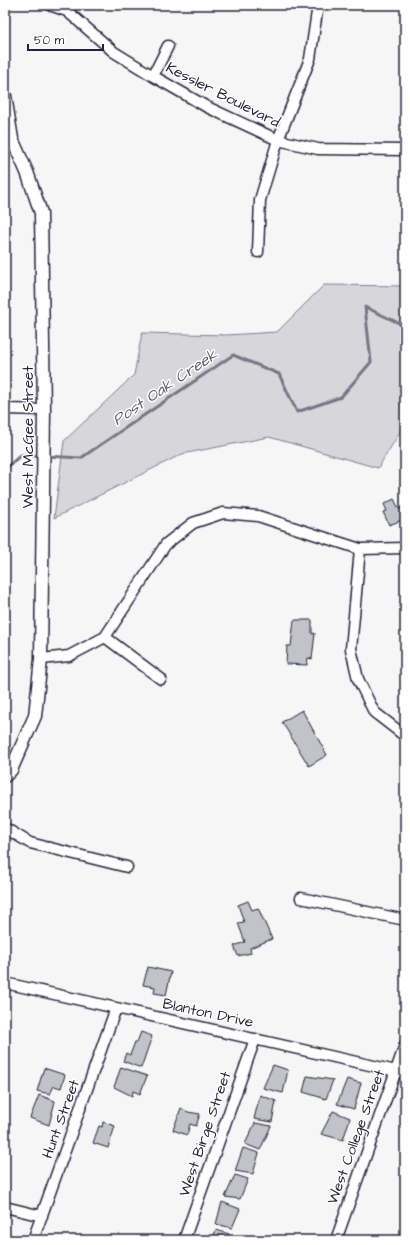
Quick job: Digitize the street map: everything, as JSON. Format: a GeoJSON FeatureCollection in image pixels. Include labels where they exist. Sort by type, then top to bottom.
{"type":"FeatureCollection","features":[{"type":"Feature","properties":{"kind":"street","name":"Kessler Boulevard"},"geometry":{"type":"LineString","coordinates":[[50,5],[66,11],[114,52],[153,76],[207,107],[278,140],[318,149],[405,150]]}},
{"type":"Feature","properties":{"kind":"street"},"geometry":{"type":"LineString","coordinates":[[258,252],[260,200],[278,140],[310,59],[318,5]]}},
{"type":"Feature","properties":{"kind":"street"},"geometry":{"type":"LineString","coordinates":[[153,76],[168,46]]}},
{"type":"Feature","properties":{"kind":"street","name":"West McGee Street"},"geometry":{"type":"LineString","coordinates":[[5,96],[12,139],[41,214],[45,429],[41,658],[35,716],[11,770],[5,776]]}},
{"type":"Feature","properties":{"kind":"street"},"geometry":{"type":"LineString","coordinates":[[5,410],[44,410]]}},
{"type":"Feature","properties":{"kind":"street"},"geometry":{"type":"LineString","coordinates":[[41,658],[68,656],[105,637],[166,544],[193,523],[223,513],[258,516],[360,549],[405,548]]}},
{"type":"Feature","properties":{"kind":"street"},"geometry":{"type":"LineString","coordinates":[[360,549],[351,649],[358,679],[374,712],[405,736]]}},
{"type":"Feature","properties":{"kind":"street"},"geometry":{"type":"LineString","coordinates":[[105,637],[161,679]]}},
{"type":"Feature","properties":{"kind":"street"},"geometry":{"type":"LineString","coordinates":[[5,828],[30,843],[126,867]]}},
{"type":"Feature","properties":{"kind":"street"},"geometry":{"type":"LineString","coordinates":[[301,898],[405,920]]}},
{"type":"Feature","properties":{"kind":"street","name":"Blanton Drive"},"geometry":{"type":"LineString","coordinates":[[5,983],[401,1073]]}},
{"type":"Feature","properties":{"kind":"street","name":"Hunt Street"},"geometry":{"type":"LineString","coordinates":[[33,1240],[116,1008]]}},
{"type":"Feature","properties":{"kind":"street","name":"West Birge Street"},"geometry":{"type":"LineString","coordinates":[[184,1240],[255,1039]]}},
{"type":"Feature","properties":{"kind":"street","name":"West College Street"},"geometry":{"type":"LineString","coordinates":[[336,1240],[401,1073],[405,1045]]}},
{"type":"Feature","properties":{"kind":"street"},"geometry":{"type":"LineString","coordinates":[[5,1207],[42,1216]]}},
{"type":"Feature","properties":{"kind":"shaded area"},"geometry":{"type":"Polygon","coordinates":[[[324,285],[405,286],[405,424],[378,468],[269,437],[182,454],[54,518],[64,441],[134,375],[142,333],[227,335],[277,332],[324,285]]]}},
{"type":"Feature","properties":{"kind":"building"},"geometry":{"type":"Polygon","coordinates":[[[394,499],[399,509],[405,507],[405,519],[389,525],[383,512],[387,511],[384,504],[394,499]]]}},
{"type":"Feature","properties":{"kind":"building"},"geometry":{"type":"Polygon","coordinates":[[[294,620],[312,620],[312,634],[315,633],[312,659],[308,658],[307,665],[286,664],[287,646],[291,646],[294,620]]]}},
{"type":"Feature","properties":{"kind":"building"},"geometry":{"type":"Polygon","coordinates":[[[302,710],[327,755],[309,766],[282,722],[302,710]]]}},
{"type":"Feature","properties":{"kind":"building"},"geometry":{"type":"Polygon","coordinates":[[[248,901],[252,910],[258,908],[272,939],[250,948],[251,953],[238,956],[234,946],[245,942],[238,923],[244,922],[238,905],[248,901]]]}},
{"type":"Feature","properties":{"kind":"building"},"geometry":{"type":"Polygon","coordinates":[[[148,967],[171,972],[166,995],[154,993],[155,987],[143,985],[148,967]]]}},
{"type":"Feature","properties":{"kind":"building"},"geometry":{"type":"Polygon","coordinates":[[[141,1032],[152,1036],[141,1068],[123,1061],[126,1053],[130,1055],[141,1032]]]}},
{"type":"Feature","properties":{"kind":"building"},"geometry":{"type":"Polygon","coordinates":[[[273,1065],[288,1070],[283,1093],[263,1088],[273,1065]]]}},
{"type":"Feature","properties":{"kind":"building"},"geometry":{"type":"Polygon","coordinates":[[[121,1067],[147,1076],[140,1094],[133,1091],[132,1096],[114,1087],[121,1067]]]}},
{"type":"Feature","properties":{"kind":"building"},"geometry":{"type":"Polygon","coordinates":[[[44,1068],[65,1075],[61,1088],[54,1086],[50,1094],[37,1091],[44,1068]]]}},
{"type":"Feature","properties":{"kind":"building"},"geometry":{"type":"Polygon","coordinates":[[[307,1076],[333,1080],[326,1099],[303,1092],[307,1076]]]}},
{"type":"Feature","properties":{"kind":"building"},"geometry":{"type":"Polygon","coordinates":[[[347,1079],[361,1083],[354,1109],[337,1104],[347,1079]]]}},
{"type":"Feature","properties":{"kind":"building"},"geometry":{"type":"Polygon","coordinates":[[[39,1095],[55,1101],[49,1125],[30,1118],[39,1095]]]}},
{"type":"Feature","properties":{"kind":"building"},"geometry":{"type":"Polygon","coordinates":[[[260,1095],[276,1101],[272,1122],[254,1119],[260,1095]]]}},
{"type":"Feature","properties":{"kind":"building"},"geometry":{"type":"Polygon","coordinates":[[[181,1108],[188,1112],[200,1114],[196,1126],[190,1124],[187,1135],[173,1130],[181,1108]]]}},
{"type":"Feature","properties":{"kind":"building"},"geometry":{"type":"Polygon","coordinates":[[[333,1111],[350,1118],[343,1140],[321,1134],[333,1111]]]}},
{"type":"Feature","properties":{"kind":"building"},"geometry":{"type":"Polygon","coordinates":[[[103,1122],[115,1126],[108,1148],[93,1143],[99,1126],[102,1127],[103,1122]]]}},
{"type":"Feature","properties":{"kind":"building"},"geometry":{"type":"Polygon","coordinates":[[[255,1123],[271,1126],[260,1150],[245,1144],[255,1123]]]}},
{"type":"Feature","properties":{"kind":"building"},"geometry":{"type":"Polygon","coordinates":[[[243,1148],[259,1153],[253,1174],[235,1171],[243,1148]]]}},
{"type":"Feature","properties":{"kind":"building"},"geometry":{"type":"Polygon","coordinates":[[[235,1175],[248,1179],[240,1199],[225,1197],[235,1175]]]}},
{"type":"Feature","properties":{"kind":"building"},"geometry":{"type":"Polygon","coordinates":[[[222,1202],[240,1209],[232,1228],[216,1224],[222,1202]]]}},
{"type":"Feature","properties":{"kind":"building"},"geometry":{"type":"Polygon","coordinates":[[[216,1230],[229,1234],[228,1240],[212,1240],[216,1230]]]}},
{"type":"Feature","properties":{"kind":"waterway","name":"Post Oak Creek"},"geometry":{"type":"LineString","coordinates":[[46,456],[81,458],[233,355],[279,374],[297,412],[341,397],[371,362],[365,307],[405,326]]}},
{"type":"Feature","properties":{"kind":"waterway","name":"Post Oak Creek"},"geometry":{"type":"LineString","coordinates":[[5,469],[21,455],[40,456]]}}]}
